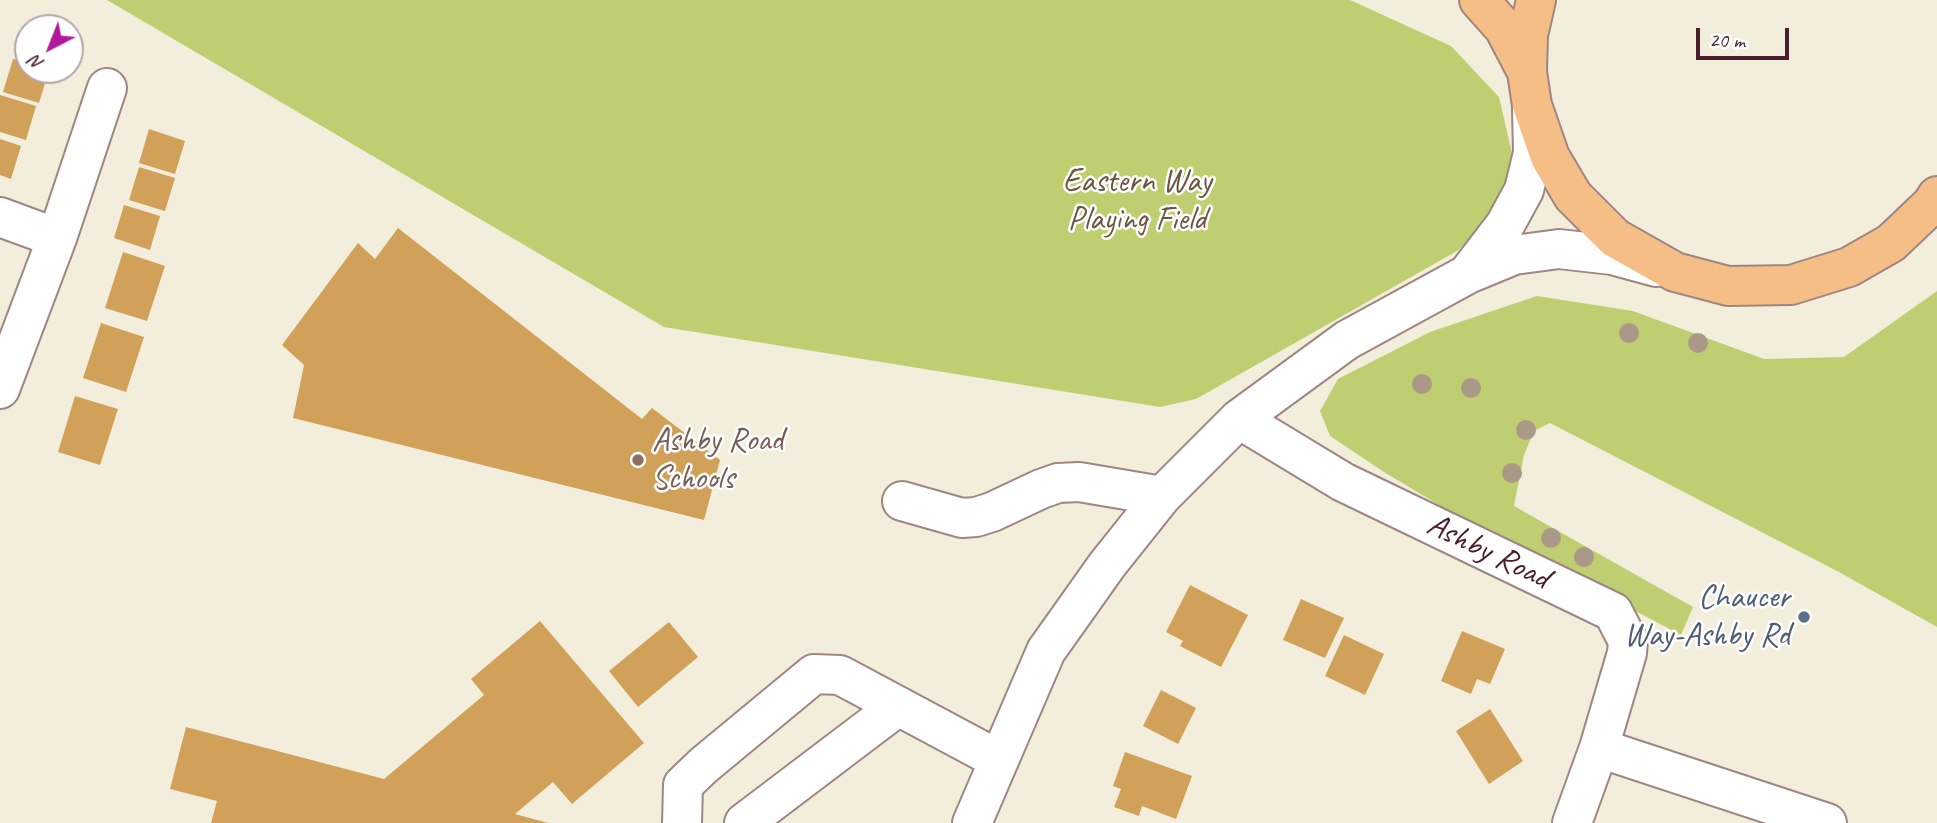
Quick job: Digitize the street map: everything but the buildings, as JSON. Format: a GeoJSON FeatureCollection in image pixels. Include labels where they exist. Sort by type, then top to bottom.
{"type":"FeatureCollection","features":[{"type":"Feature","properties":{"kind":"main road"},"geometry":{"type":"LineString","coordinates":[[1479,0],[1504,28],[1530,89],[1550,157],[1573,196],[1615,238],[1675,272],[1728,286],[1791,285],[1849,267],[1891,243],[1937,226]]}},
{"type":"Feature","properties":{"kind":"main road"},"geometry":{"type":"LineString","coordinates":[[1530,89],[1528,35],[1536,0]]}},
{"type":"Feature","properties":{"kind":"main road"},"geometry":{"type":"LineString","coordinates":[[1891,243],[1932,204],[1937,195]]}},
{"type":"Feature","properties":{"kind":"street"},"geometry":{"type":"LineString","coordinates":[[0,389],[57,239],[107,88]]}},
{"type":"Feature","properties":{"kind":"street"},"geometry":{"type":"LineString","coordinates":[[1468,274],[1505,225],[1524,190],[1533,153],[1530,89]]}},
{"type":"Feature","properties":{"kind":"street"},"geometry":{"type":"LineString","coordinates":[[0,217],[57,239]]}},
{"type":"Feature","properties":{"kind":"street"},"geometry":{"type":"LineString","coordinates":[[972,823],[1046,651],[1107,565],[1162,496],[1239,419],[1347,340],[1468,274],[1514,255],[1559,248],[1612,255],[1675,272]]}},
{"type":"Feature","properties":{"kind":"street","name":"Ashby Road"},"geometry":{"type":"LineString","coordinates":[[1239,419],[1343,482],[1614,612],[1628,641],[1628,653],[1599,748],[1572,823]]}},
{"type":"Feature","properties":{"kind":"street"},"geometry":{"type":"LineString","coordinates":[[902,501],[962,518],[992,512],[1058,483],[1079,482],[1162,496]]}},
{"type":"Feature","properties":{"kind":"street"},"geometry":{"type":"LineString","coordinates":[[682,823],[683,785],[814,674],[840,675],[999,760]]}},
{"type":"Feature","properties":{"kind":"street"},"geometry":{"type":"LineString","coordinates":[[744,823],[897,707]]}},
{"type":"Feature","properties":{"kind":"street"},"geometry":{"type":"LineString","coordinates":[[1599,748],[1826,823]]}},
{"type":"Feature","properties":{"kind":"green space","name":"Eastern Way Playing Field"},"geometry":{"type":"Polygon","coordinates":[[[107,0],[1350,0],[1451,46],[1499,97],[1514,162],[1497,217],[1457,251],[1196,399],[1160,407],[664,327],[107,0]]]}},
{"type":"Feature","properties":{"kind":"green space"},"geometry":{"type":"Polygon","coordinates":[[[1937,291],[1937,627],[1839,572],[1550,423],[1534,431],[1524,455],[1514,506],[1693,607],[1681,635],[1479,529],[1384,472],[1330,436],[1320,411],[1338,379],[1430,332],[1537,296],[1633,311],[1764,359],[1844,357],[1937,291]]]}},
{"type":"Feature","properties":{"kind":"place","name":"Ashby Road Schools"},"geometry":{"type":"Point","coordinates":[638,460]}},
{"type":"Feature","properties":{"kind":"place","name":"Chaucer Way-Ashby Rd"},"geometry":{"type":"Point","coordinates":[1804,617]}}]}
